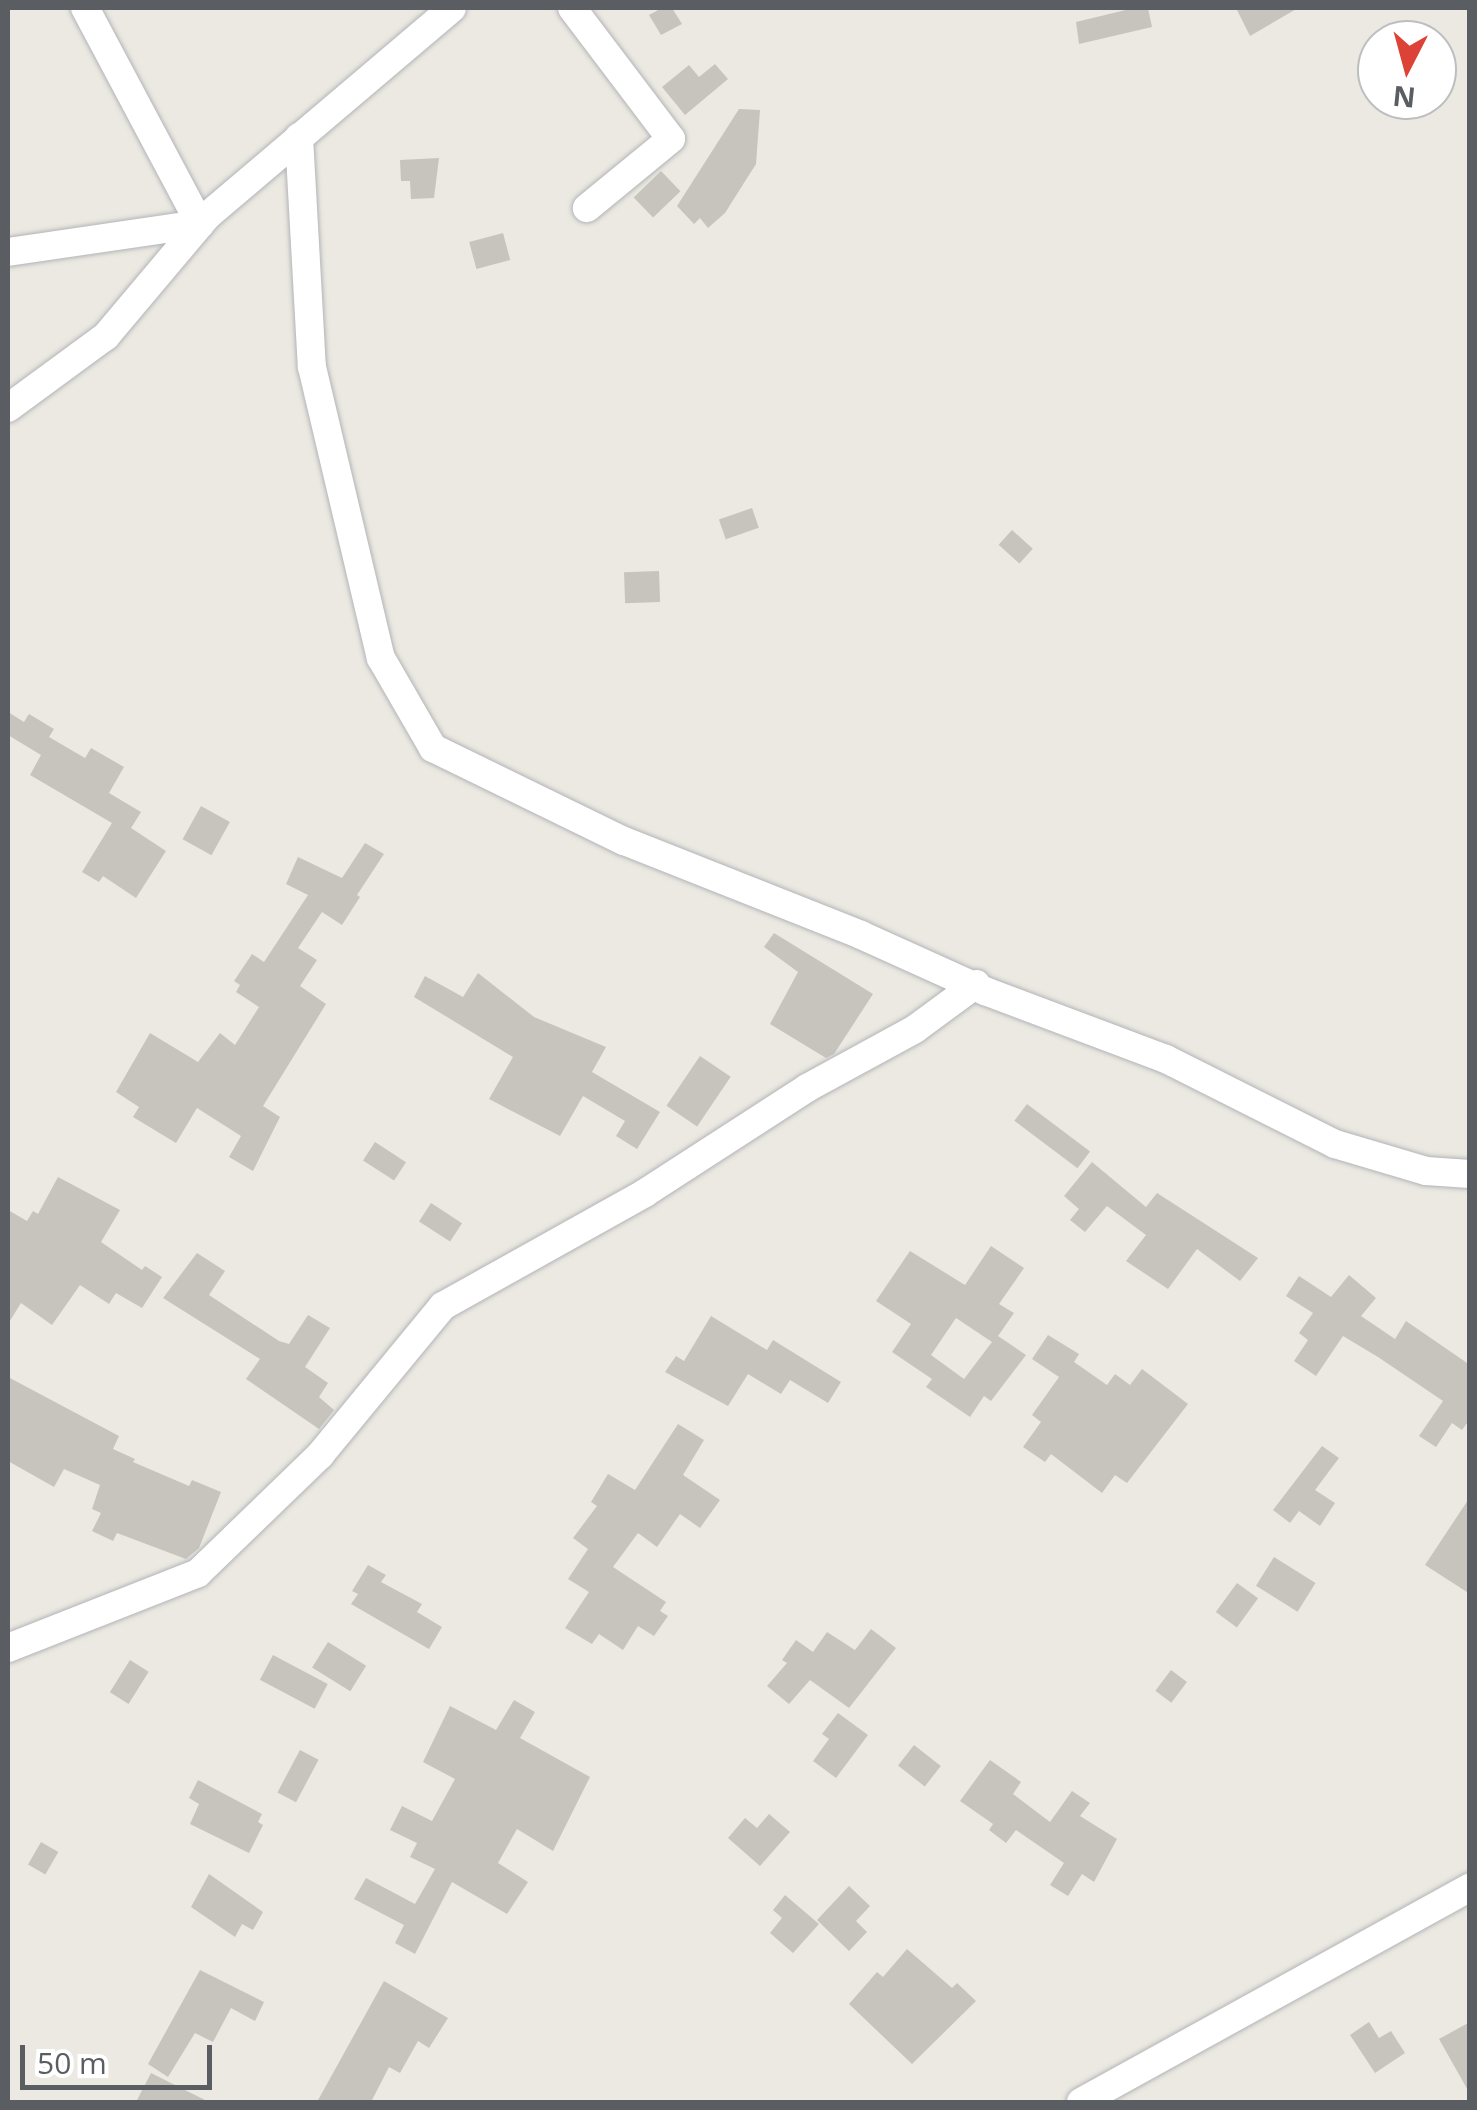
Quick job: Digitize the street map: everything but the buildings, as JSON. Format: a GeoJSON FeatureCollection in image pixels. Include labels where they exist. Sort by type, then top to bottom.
{"type":"FeatureCollection","features":[{"type":"Feature","properties":{"kind":"street"},"geometry":{"type":"LineString","coordinates":[[85,8],[200,224]]}},
{"type":"Feature","properties":{"kind":"street"},"geometry":{"type":"LineString","coordinates":[[8,408],[106,336],[200,224],[452,8]]}},
{"type":"Feature","properties":{"kind":"street"},"geometry":{"type":"LineString","coordinates":[[572,8],[671,139],[587,208]]}},
{"type":"Feature","properties":{"kind":"street"},"geometry":{"type":"LineString","coordinates":[[299,137],[312,367],[380,658],[433,748],[624,842],[976,984],[985,991],[1166,1059],[1335,1144],[1426,1170],[1470,1174]]}},
{"type":"Feature","properties":{"kind":"street"},"geometry":{"type":"LineString","coordinates":[[10,253],[90,237],[200,224]]}},
{"type":"Feature","properties":{"kind":"street"},"geometry":{"type":"LineString","coordinates":[[8,1648],[198,1573],[320,1455],[443,1306],[645,1193],[808,1088],[916,1029],[976,984]]}},
{"type":"Feature","properties":{"kind":"street"},"geometry":{"type":"LineString","coordinates":[[1081,2102],[1470,1887]]}}]}
